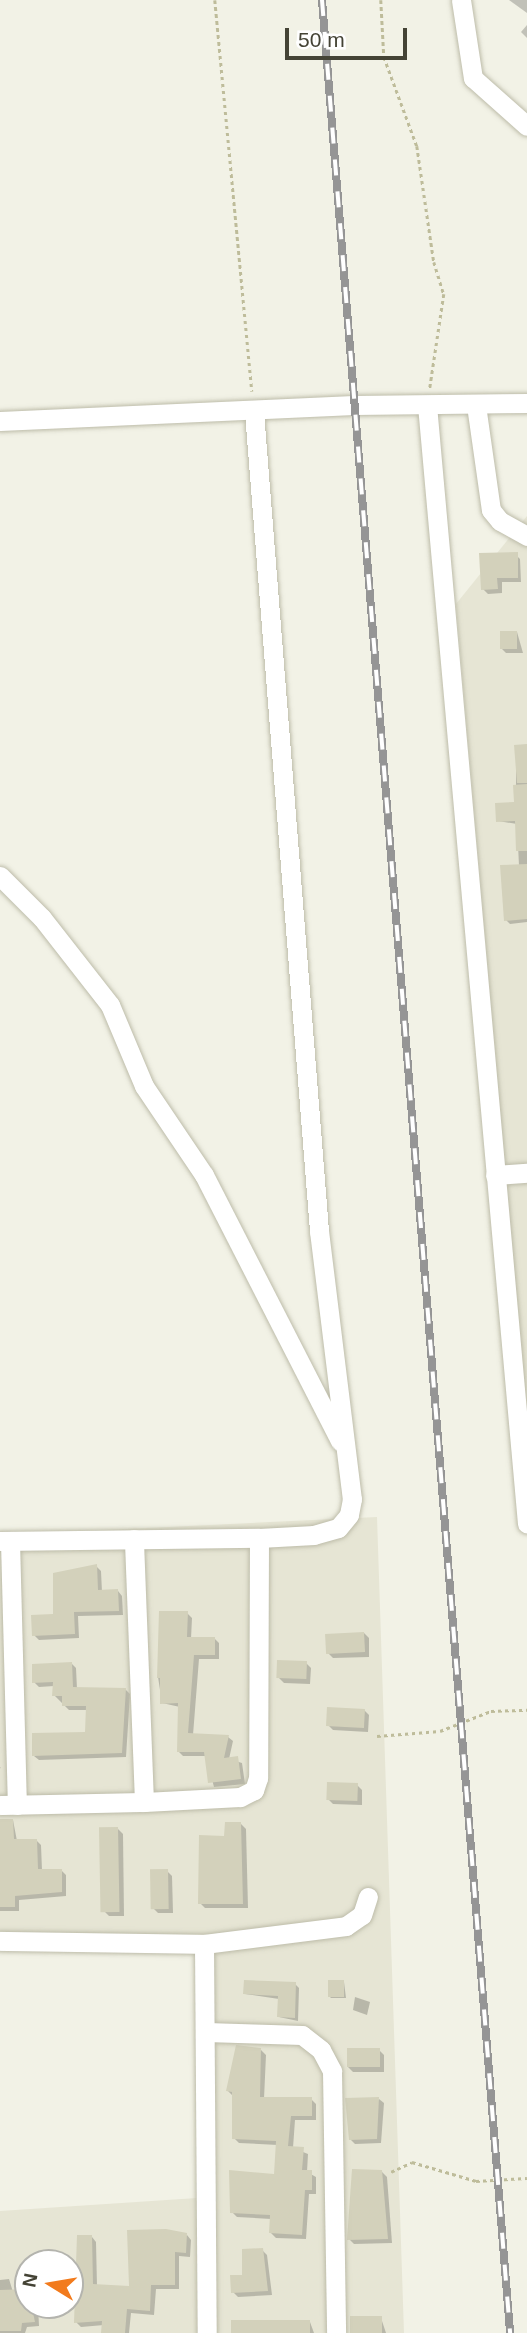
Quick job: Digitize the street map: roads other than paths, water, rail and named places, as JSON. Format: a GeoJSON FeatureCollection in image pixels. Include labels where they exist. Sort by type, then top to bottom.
{"type":"FeatureCollection","features":[{"type":"Feature","properties":{"kind":"street"},"geometry":{"type":"LineString","coordinates":[[461,0],[473,78],[527,125]]}},
{"type":"Feature","properties":{"kind":"street"},"geometry":{"type":"LineString","coordinates":[[0,421],[527,403]]}},
{"type":"Feature","properties":{"kind":"street"},"geometry":{"type":"LineString","coordinates":[[427,405],[527,1524]]}},
{"type":"Feature","properties":{"kind":"street"},"geometry":{"type":"LineString","coordinates":[[476,405],[491,509],[500,521],[527,536]]}},
{"type":"Feature","properties":{"kind":"street"},"geometry":{"type":"LineString","coordinates":[[254,412],[319,1231],[352,1499],[349,1515],[338,1528],[314,1535],[5,1541],[8,1805],[240,1797],[254,1790],[258,1778],[259,1538]]}},
{"type":"Feature","properties":{"kind":"street"},"geometry":{"type":"LineString","coordinates":[[0,876],[42,918],[110,1005],[144,1086],[210,1187],[348,1458]]}},
{"type":"Feature","properties":{"kind":"street"},"geometry":{"type":"LineString","coordinates":[[495,1175],[527,1172]]}},
{"type":"Feature","properties":{"kind":"street"},"geometry":{"type":"LineString","coordinates":[[134,1539],[144,1802]]}},
{"type":"Feature","properties":{"kind":"street"},"geometry":{"type":"LineString","coordinates":[[0,1941],[204,1944],[346,1926],[362,1915],[368,1897]]}},
{"type":"Feature","properties":{"kind":"street"},"geometry":{"type":"LineString","coordinates":[[204,1944],[206,2333]]}},
{"type":"Feature","properties":{"kind":"street"},"geometry":{"type":"LineString","coordinates":[[206,2032],[302,2035],[321,2050],[332,2071],[336,2333]]}},
{"type":"Feature","properties":{"kind":"railway"},"geometry":{"type":"LineString","coordinates":[[322,0],[510,2333]]}}]}
